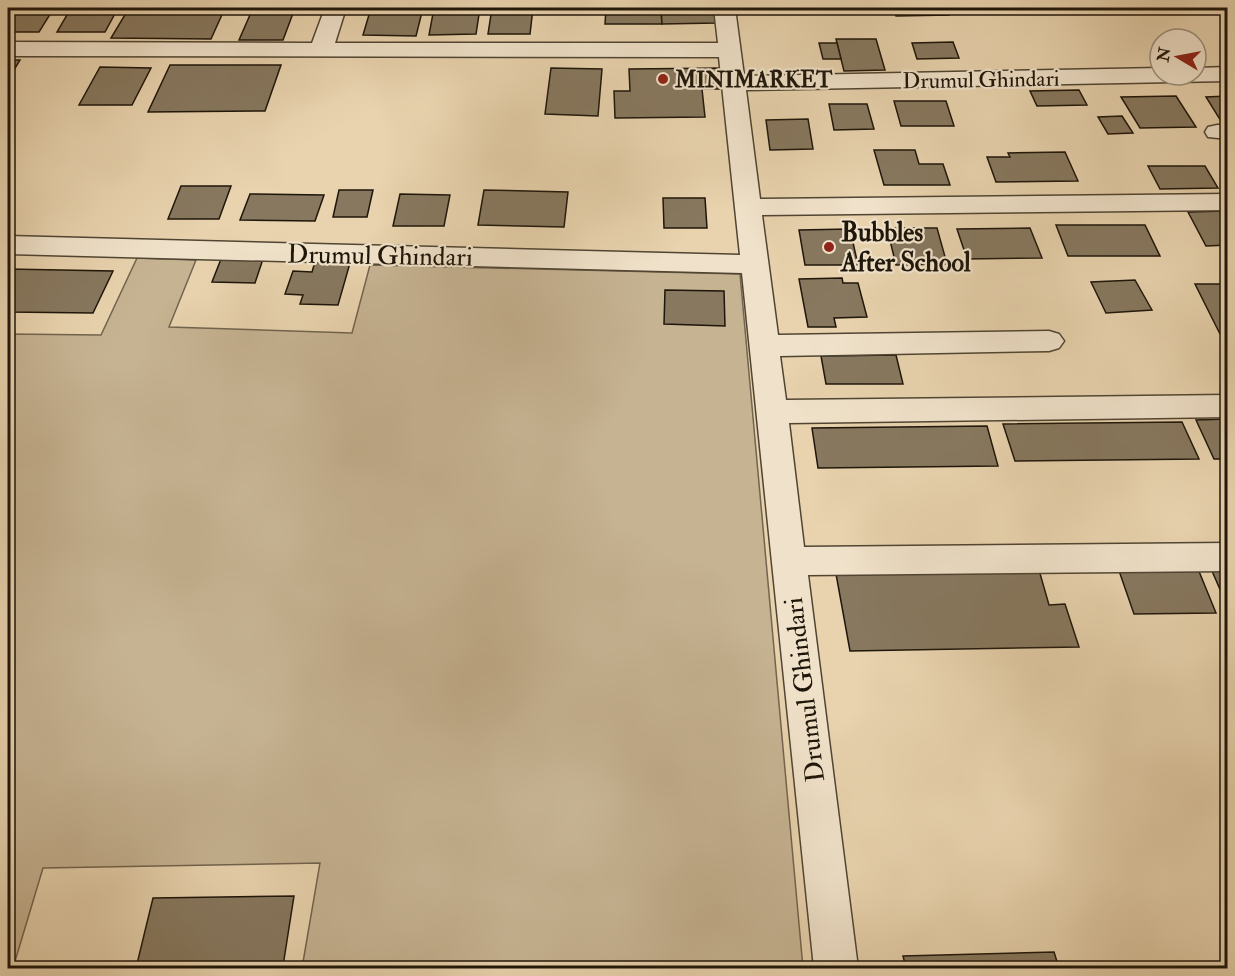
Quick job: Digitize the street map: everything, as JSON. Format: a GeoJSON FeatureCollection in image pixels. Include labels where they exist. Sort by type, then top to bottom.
{"type":"FeatureCollection","features":[{"type":"Feature","properties":{"kind":"street"},"geometry":{"type":"LineString","coordinates":[[321,50],[335,8]]}},
{"type":"Feature","properties":{"kind":"street","name":"Drumul Ghindari"},"geometry":{"type":"LineString","coordinates":[[725,8],[836,969]]}},
{"type":"Feature","properties":{"kind":"street"},"geometry":{"type":"LineString","coordinates":[[8,49],[730,51]]}},
{"type":"Feature","properties":{"kind":"street","name":"Drumul Ghindari"},"geometry":{"type":"LineString","coordinates":[[734,83],[1227,74]]}},
{"type":"Feature","properties":{"kind":"street"},"geometry":{"type":"LineString","coordinates":[[747,207],[1227,202]]}},
{"type":"Feature","properties":{"kind":"street","name":"Drumul Ghindari"},"geometry":{"type":"LineString","coordinates":[[8,245],[753,264]]}},
{"type":"Feature","properties":{"kind":"street"},"geometry":{"type":"LineString","coordinates":[[764,346],[1049,341]]}},
{"type":"Feature","properties":{"kind":"street"},"geometry":{"type":"LineString","coordinates":[[771,412],[1227,406]]}},
{"type":"Feature","properties":{"kind":"street"},"geometry":{"type":"LineString","coordinates":[[789,561],[1227,556]]}},
{"type":"Feature","properties":{"kind":"shaded area"},"geometry":{"type":"Polygon","coordinates":[[[137,258],[196,260],[169,327],[352,333],[370,265],[740,274],[803,968],[302,968],[320,863],[43,868],[13,968],[8,968],[8,334],[101,335],[137,258]]]}},
{"type":"Feature","properties":{"kind":"building"},"geometry":{"type":"Polygon","coordinates":[[[8,8],[54,8],[39,32],[8,32],[8,8]]]}},
{"type":"Feature","properties":{"kind":"building"},"geometry":{"type":"Polygon","coordinates":[[[71,8],[118,8],[105,32],[57,32],[71,8]]]}},
{"type":"Feature","properties":{"kind":"building"},"geometry":{"type":"Polygon","coordinates":[[[129,8],[225,8],[211,39],[111,38],[129,8]]]}},
{"type":"Feature","properties":{"kind":"building"},"geometry":{"type":"Polygon","coordinates":[[[253,8],[295,8],[283,40],[239,40],[253,8]]]}},
{"type":"Feature","properties":{"kind":"building"},"geometry":{"type":"Polygon","coordinates":[[[371,8],[423,8],[416,36],[363,35],[371,8]]]}},
{"type":"Feature","properties":{"kind":"building"},"geometry":{"type":"Polygon","coordinates":[[[434,8],[480,8],[476,34],[429,35],[434,8]]]}},
{"type":"Feature","properties":{"kind":"building"},"geometry":{"type":"Polygon","coordinates":[[[492,8],[533,8],[530,34],[488,34],[492,8]]]}},
{"type":"Feature","properties":{"kind":"building"},"geometry":{"type":"Polygon","coordinates":[[[606,8],[661,8],[662,24],[605,24],[606,8]]]}},
{"type":"Feature","properties":{"kind":"building"},"geometry":{"type":"Polygon","coordinates":[[[661,8],[715,8],[717,23],[662,24],[661,8]]]}},
{"type":"Feature","properties":{"kind":"building"},"geometry":{"type":"Polygon","coordinates":[[[812,8],[858,8],[860,14],[813,14],[812,8]]]}},
{"type":"Feature","properties":{"kind":"building"},"geometry":{"type":"Polygon","coordinates":[[[893,8],[946,8],[949,15],[896,16],[893,8]]]}},
{"type":"Feature","properties":{"kind":"building"},"geometry":{"type":"Polygon","coordinates":[[[984,8],[1026,8],[1029,13],[987,13],[984,8]]]}},
{"type":"Feature","properties":{"kind":"building"},"geometry":{"type":"Polygon","coordinates":[[[836,39],[876,39],[885,70],[844,71],[836,39]]]}},
{"type":"Feature","properties":{"kind":"building"},"geometry":{"type":"Polygon","coordinates":[[[953,42],[959,58],[917,59],[912,43],[953,42]]]}},
{"type":"Feature","properties":{"kind":"building"},"geometry":{"type":"Polygon","coordinates":[[[819,43],[837,43],[841,59],[823,59],[819,43]]]}},
{"type":"Feature","properties":{"kind":"building"},"geometry":{"type":"Polygon","coordinates":[[[8,60],[20,60],[8,80],[8,60]]]}},
{"type":"Feature","properties":{"kind":"building"},"geometry":{"type":"Polygon","coordinates":[[[170,65],[281,65],[265,111],[148,112],[170,65]]]}},
{"type":"Feature","properties":{"kind":"building"},"geometry":{"type":"Polygon","coordinates":[[[100,67],[151,68],[132,105],[79,105],[100,67]]]}},
{"type":"Feature","properties":{"kind":"building"},"geometry":{"type":"Polygon","coordinates":[[[551,68],[602,69],[598,116],[545,114],[551,68]]]}},
{"type":"Feature","properties":{"kind":"building"},"geometry":{"type":"Polygon","coordinates":[[[723,68],[726,89],[702,89],[705,117],[615,118],[614,91],[630,91],[629,69],[723,68]]]}},
{"type":"Feature","properties":{"kind":"building"},"geometry":{"type":"Polygon","coordinates":[[[1079,90],[1087,105],[1037,106],[1030,91],[1079,90]]]}},
{"type":"Feature","properties":{"kind":"building"},"geometry":{"type":"Polygon","coordinates":[[[1176,96],[1196,127],[1140,128],[1121,97],[1176,96]]]}},
{"type":"Feature","properties":{"kind":"building"},"geometry":{"type":"Polygon","coordinates":[[[1228,96],[1228,125],[1224,126],[1206,97],[1228,96]]]}},
{"type":"Feature","properties":{"kind":"building"},"geometry":{"type":"Polygon","coordinates":[[[894,101],[946,101],[954,126],[901,126],[894,101]]]}},
{"type":"Feature","properties":{"kind":"building"},"geometry":{"type":"Polygon","coordinates":[[[829,104],[867,104],[874,129],[834,130],[829,104]]]}},
{"type":"Feature","properties":{"kind":"building"},"geometry":{"type":"Polygon","coordinates":[[[1122,116],[1133,133],[1108,134],[1098,117],[1122,116]]]}},
{"type":"Feature","properties":{"kind":"building"},"geometry":{"type":"Polygon","coordinates":[[[808,119],[813,149],[770,150],[766,120],[808,119]]]}},
{"type":"Feature","properties":{"kind":"building"},"geometry":{"type":"Polygon","coordinates":[[[874,150],[915,150],[919,164],[943,164],[950,185],[884,185],[874,150]]]}},
{"type":"Feature","properties":{"kind":"building"},"geometry":{"type":"Polygon","coordinates":[[[1065,152],[1078,181],[996,182],[987,157],[1010,157],[1008,153],[1065,152]]]}},
{"type":"Feature","properties":{"kind":"building"},"geometry":{"type":"Polygon","coordinates":[[[1148,166],[1205,166],[1218,188],[1160,189],[1148,166]]]}},
{"type":"Feature","properties":{"kind":"building"},"geometry":{"type":"Polygon","coordinates":[[[181,186],[231,186],[219,219],[168,219],[181,186]]]}},
{"type":"Feature","properties":{"kind":"building"},"geometry":{"type":"Polygon","coordinates":[[[339,190],[373,190],[367,217],[333,217],[339,190]]]}},
{"type":"Feature","properties":{"kind":"building"},"geometry":{"type":"Polygon","coordinates":[[[484,190],[568,192],[564,227],[478,225],[484,190]]]}},
{"type":"Feature","properties":{"kind":"building"},"geometry":{"type":"Polygon","coordinates":[[[250,194],[324,195],[315,221],[240,220],[250,194]]]}},
{"type":"Feature","properties":{"kind":"building"},"geometry":{"type":"Polygon","coordinates":[[[400,194],[450,195],[444,226],[393,226],[400,194]]]}},
{"type":"Feature","properties":{"kind":"building"},"geometry":{"type":"Polygon","coordinates":[[[663,198],[705,198],[707,228],[664,228],[663,198]]]}},
{"type":"Feature","properties":{"kind":"building"},"geometry":{"type":"Polygon","coordinates":[[[1227,211],[1228,236],[1223,236],[1228,245],[1206,246],[1188,212],[1227,211]]]}},
{"type":"Feature","properties":{"kind":"building"},"geometry":{"type":"Polygon","coordinates":[[[1056,225],[1145,225],[1160,256],[1068,256],[1056,225]]]}},
{"type":"Feature","properties":{"kind":"building"},"geometry":{"type":"Polygon","coordinates":[[[887,228],[937,228],[947,264],[896,265],[887,228]]]}},
{"type":"Feature","properties":{"kind":"building"},"geometry":{"type":"Polygon","coordinates":[[[1030,228],[1042,258],[967,259],[957,229],[1030,228]]]}},
{"type":"Feature","properties":{"kind":"building"},"geometry":{"type":"Polygon","coordinates":[[[850,229],[858,265],[805,265],[799,230],[850,229]]]}},
{"type":"Feature","properties":{"kind":"building"},"geometry":{"type":"Polygon","coordinates":[[[317,255],[352,256],[338,305],[300,304],[303,295],[285,294],[293,271],[312,272],[317,255]]]}},
{"type":"Feature","properties":{"kind":"building"},"geometry":{"type":"Polygon","coordinates":[[[221,259],[263,259],[255,283],[212,282],[221,259]]]}},
{"type":"Feature","properties":{"kind":"building"},"geometry":{"type":"Polygon","coordinates":[[[8,269],[113,271],[93,313],[8,312],[8,269]]]}},
{"type":"Feature","properties":{"kind":"building"},"geometry":{"type":"Polygon","coordinates":[[[842,278],[843,283],[858,283],[867,317],[834,318],[836,327],[808,327],[799,279],[842,278]]]}},
{"type":"Feature","properties":{"kind":"building"},"geometry":{"type":"Polygon","coordinates":[[[1135,280],[1152,310],[1106,313],[1091,282],[1135,280]]]}},
{"type":"Feature","properties":{"kind":"building"},"geometry":{"type":"Polygon","coordinates":[[[1195,284],[1228,284],[1228,334],[1220,334],[1195,284]]]}},
{"type":"Feature","properties":{"kind":"building"},"geometry":{"type":"Polygon","coordinates":[[[665,290],[724,291],[725,326],[664,324],[665,290]]]}},
{"type":"Feature","properties":{"kind":"building"},"geometry":{"type":"Polygon","coordinates":[[[896,355],[903,384],[826,384],[821,356],[896,355]]]}},
{"type":"Feature","properties":{"kind":"building"},"geometry":{"type":"Polygon","coordinates":[[[1228,419],[1228,459],[1214,459],[1196,420],[1228,419]]]}},
{"type":"Feature","properties":{"kind":"building"},"geometry":{"type":"Polygon","coordinates":[[[1182,422],[1199,459],[1015,461],[1003,424],[1182,422]]]}},
{"type":"Feature","properties":{"kind":"building"},"geometry":{"type":"Polygon","coordinates":[[[987,426],[998,466],[818,468],[812,428],[987,426]]]}},
{"type":"Feature","properties":{"kind":"building"},"geometry":{"type":"Polygon","coordinates":[[[1196,564],[1216,613],[1134,614],[1117,565],[1196,564]]]}},
{"type":"Feature","properties":{"kind":"building"},"geometry":{"type":"Polygon","coordinates":[[[1209,564],[1228,564],[1228,608],[1209,564]]]}},
{"type":"Feature","properties":{"kind":"building"},"geometry":{"type":"Polygon","coordinates":[[[1039,570],[1049,605],[1065,604],[1079,647],[850,651],[836,574],[1039,570]]]}},
{"type":"Feature","properties":{"kind":"building"},"geometry":{"type":"Polygon","coordinates":[[[294,896],[283,966],[136,968],[153,898],[294,896]]]}},
{"type":"Feature","properties":{"kind":"building"},"geometry":{"type":"Polygon","coordinates":[[[1054,952],[1059,968],[906,968],[903,956],[1054,952]]]}},
{"type":"Feature","properties":{"kind":"place","name":"MINIMARKET"},"geometry":{"type":"Point","coordinates":[663,79]}},
{"type":"Feature","properties":{"kind":"place","name":"Bubbles After School"},"geometry":{"type":"Point","coordinates":[829,247]}}]}
